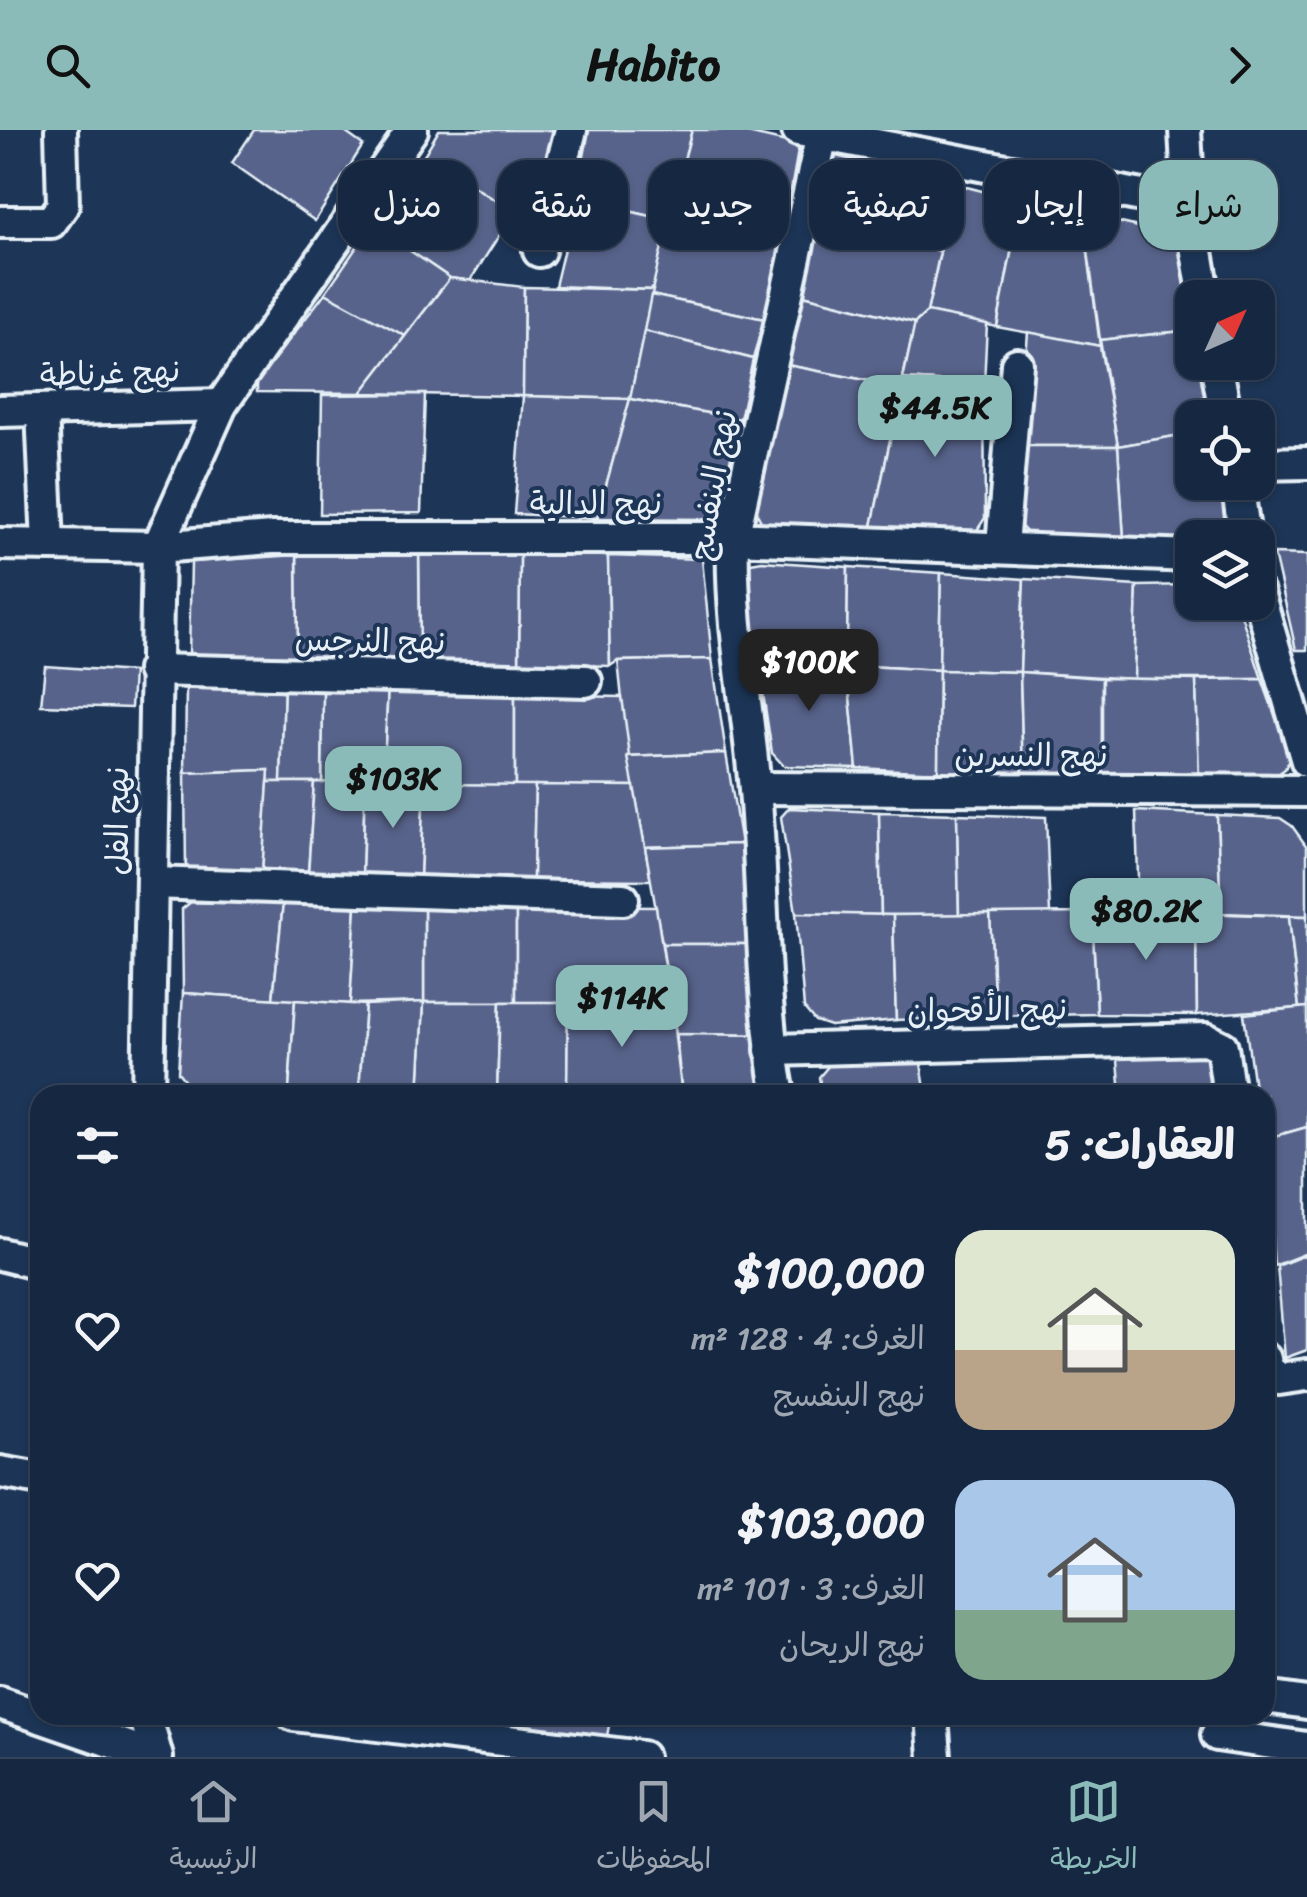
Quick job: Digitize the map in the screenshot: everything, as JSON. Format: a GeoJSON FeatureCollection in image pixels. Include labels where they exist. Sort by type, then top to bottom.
{"type":"FeatureCollection","features":[{"type":"Feature","properties":{"kind":"street"},"geometry":{"type":"LineString","coordinates":[[0,222],[51,222],[59,213],[63,205],[61,130]]}},
{"type":"Feature","properties":{"kind":"street"},"geometry":{"type":"LineString","coordinates":[[158,547],[221,405],[412,130]]}},
{"type":"Feature","properties":{"kind":"street"},"geometry":{"type":"LineString","coordinates":[[539,251],[571,130]]}},
{"type":"Feature","properties":{"kind":"street"},"geometry":{"type":"LineString","coordinates":[[1185,130],[1187,160]]}},
{"type":"Feature","properties":{"kind":"street"},"geometry":{"type":"LineString","coordinates":[[814,132],[1139,195]]}},
{"type":"Feature","properties":{"kind":"street","name":"نهج البنفسج"},"geometry":{"type":"LineString","coordinates":[[777,1085],[771,1050],[755,788],[731,597],[734,538],[814,132]]}},
{"type":"Feature","properties":{"kind":"street"},"geometry":{"type":"LineString","coordinates":[[1197,250],[1202,280]]}},
{"type":"Feature","properties":{"kind":"street"},"geometry":{"type":"LineString","coordinates":[[1002,546],[1017,364]]}},
{"type":"Feature","properties":{"kind":"street","name":"نهج غرناطة"},"geometry":{"type":"LineString","coordinates":[[0,411],[221,405]]}},
{"type":"Feature","properties":{"kind":"street"},"geometry":{"type":"LineString","coordinates":[[42,410],[48,545]]}},
{"type":"Feature","properties":{"kind":"street"},"geometry":{"type":"LineString","coordinates":[[1275,464],[1307,463]]}},
{"type":"Feature","properties":{"kind":"street","name":"نهج الدالية"},"geometry":{"type":"LineString","coordinates":[[0,544],[158,547],[272,538],[734,538],[1175,555]]}},
{"type":"Feature","properties":{"kind":"street","name":"نهج الفل"},"geometry":{"type":"LineString","coordinates":[[148,1085],[158,547]]}},
{"type":"Feature","properties":{"kind":"street"},"geometry":{"type":"LineString","coordinates":[[1270,620],[1293,669],[1307,761]]}},
{"type":"Feature","properties":{"kind":"street","name":"نهج النرجس"},"geometry":{"type":"LineString","coordinates":[[153,670],[586,681]]}},
{"type":"Feature","properties":{"kind":"street","name":"نهج النسرين"},"geometry":{"type":"LineString","coordinates":[[755,788],[1307,791]]}},
{"type":"Feature","properties":{"kind":"street"},"geometry":{"type":"LineString","coordinates":[[152,882],[623,899]]}},
{"type":"Feature","properties":{"kind":"street","name":"نهج الأقحوان"},"geometry":{"type":"LineString","coordinates":[[771,1050],[1206,1039],[1222,1047],[1227,1085]]}},
{"type":"Feature","properties":{"kind":"street"},"geometry":{"type":"LineString","coordinates":[[0,1254],[30,1262]]}},
{"type":"Feature","properties":{"kind":"street"},"geometry":{"type":"LineString","coordinates":[[1275,1376],[1279,1379],[1307,1375]]}},
{"type":"Feature","properties":{"kind":"street"},"geometry":{"type":"LineString","coordinates":[[0,1472],[30,1477]]}},
{"type":"Feature","properties":{"kind":"street"},"geometry":{"type":"LineString","coordinates":[[1275,1698],[1307,1703]]}},
{"type":"Feature","properties":{"kind":"street"},"geometry":{"type":"LineString","coordinates":[[0,1703],[30,1713]]}},
{"type":"Feature","properties":{"kind":"street"},"geometry":{"type":"LineString","coordinates":[[64,1725],[156,1757]]}},
{"type":"Feature","properties":{"kind":"street"},"geometry":{"type":"LineString","coordinates":[[148,1725],[156,1757]]}},
{"type":"Feature","properties":{"kind":"street"},"geometry":{"type":"LineString","coordinates":[[377,1725],[642,1757]]}},
{"type":"Feature","properties":{"kind":"street"},"geometry":{"type":"LineString","coordinates":[[933,1725],[935,1757]]}},
{"type":"Feature","properties":{"kind":"street"},"geometry":{"type":"LineString","coordinates":[[1218,1735],[1307,1748]]}},
{"type":"Feature","properties":{"kind":"building"},"geometry":{"type":"Polygon","coordinates":[[[254,130],[342,130],[363,145],[354,160],[338,160],[338,185],[315,221],[232,163],[254,130]]]}},
{"type":"Feature","properties":{"kind":"building"},"geometry":{"type":"Polygon","coordinates":[[[439,130],[554,130],[547,160],[497,160],[497,201],[477,189],[477,160],[432,160],[424,155],[439,130]]]}},
{"type":"Feature","properties":{"kind":"building"},"geometry":{"type":"Polygon","coordinates":[[[589,130],[692,130],[684,160],[648,160],[648,215],[628,211],[628,160],[583,160],[589,130]]]}},
{"type":"Feature","properties":{"kind":"building"},"geometry":{"type":"Polygon","coordinates":[[[692,130],[735,130],[799,145],[789,202],[789,160],[684,160],[692,130]]]}},
{"type":"Feature","properties":{"kind":"building"},"geometry":{"type":"Polygon","coordinates":[[[964,186],[984,191],[984,250],[1012,250],[997,327],[927,312],[941,250],[964,250],[964,186]]]}},
{"type":"Feature","properties":{"kind":"building"},"geometry":{"type":"Polygon","coordinates":[[[477,189],[497,201],[497,239],[470,281],[450,278],[409,250],[477,250],[477,189]]]}},
{"type":"Feature","properties":{"kind":"building"},"geometry":{"type":"Polygon","coordinates":[[[628,211],[648,215],[648,250],[662,250],[653,290],[555,286],[564,250],[628,250],[628,211]]]}},
{"type":"Feature","properties":{"kind":"building"},"geometry":{"type":"Polygon","coordinates":[[[1119,222],[1139,227],[1139,250],[1183,250],[1186,280],[1175,280],[1175,332],[1100,340],[1088,250],[1119,250],[1119,222]]]}},
{"type":"Feature","properties":{"kind":"building"},"geometry":{"type":"Polygon","coordinates":[[[355,250],[409,250],[450,278],[405,336],[325,293],[355,250]]]}},
{"type":"Feature","properties":{"kind":"building"},"geometry":{"type":"Polygon","coordinates":[[[661,250],[780,250],[764,319],[651,295],[661,250]]]}},
{"type":"Feature","properties":{"kind":"building"},"geometry":{"type":"Polygon","coordinates":[[[812,250],[940,251],[927,312],[915,323],[803,295],[812,250]]]}},
{"type":"Feature","properties":{"kind":"building"},"geometry":{"type":"Polygon","coordinates":[[[1012,250],[1088,250],[1100,346],[997,327],[1012,250]]]}},
{"type":"Feature","properties":{"kind":"building"},"geometry":{"type":"Polygon","coordinates":[[[450,278],[524,287],[523,396],[361,393],[450,278]]]}},
{"type":"Feature","properties":{"kind":"building"},"geometry":{"type":"Polygon","coordinates":[[[524,287],[653,290],[630,399],[523,396],[524,287]]]}},
{"type":"Feature","properties":{"kind":"building"},"geometry":{"type":"Polygon","coordinates":[[[325,293],[405,336],[361,393],[257,392],[257,382],[325,293]]]}},
{"type":"Feature","properties":{"kind":"building"},"geometry":{"type":"Polygon","coordinates":[[[651,295],[764,319],[753,359],[644,331],[651,295]]]}},
{"type":"Feature","properties":{"kind":"building"},"geometry":{"type":"Polygon","coordinates":[[[803,295],[915,323],[901,387],[787,365],[803,295]]]}},
{"type":"Feature","properties":{"kind":"building"},"geometry":{"type":"Polygon","coordinates":[[[927,312],[987,324],[984,384],[903,379],[915,323],[927,312]]]}},
{"type":"Feature","properties":{"kind":"building"},"geometry":{"type":"Polygon","coordinates":[[[644,331],[753,359],[740,419],[630,399],[644,331]]]}},
{"type":"Feature","properties":{"kind":"building"},"geometry":{"type":"Polygon","coordinates":[[[1028,332],[1100,346],[1118,446],[1019,446],[1028,332]]]}},
{"type":"Feature","properties":{"kind":"building"},"geometry":{"type":"Polygon","coordinates":[[[1175,332],[1175,380],[1204,380],[1207,400],[1175,400],[1175,436],[1118,446],[1100,340],[1175,332]]]}},
{"type":"Feature","properties":{"kind":"building"},"geometry":{"type":"Polygon","coordinates":[[[787,365],[901,387],[871,531],[763,525],[754,508],[787,365]]]}},
{"type":"Feature","properties":{"kind":"building"},"geometry":{"type":"Polygon","coordinates":[[[903,379],[984,384],[985,518],[976,532],[871,531],[903,379]]]}},
{"type":"Feature","properties":{"kind":"building"},"geometry":{"type":"Polygon","coordinates":[[[425,394],[421,513],[320,514],[322,395],[425,394]]]}},
{"type":"Feature","properties":{"kind":"building"},"geometry":{"type":"Polygon","coordinates":[[[523,396],[630,399],[597,518],[514,514],[523,396]]]}},
{"type":"Feature","properties":{"kind":"building"},"geometry":{"type":"Polygon","coordinates":[[[630,399],[740,419],[718,511],[705,519],[597,518],[630,399]]]}},
{"type":"Feature","properties":{"kind":"building"},"geometry":{"type":"Polygon","coordinates":[[[1175,436],[1175,500],[1223,500],[1226,520],[1175,520],[1175,543],[1124,540],[1118,446],[1175,436]]]}},
{"type":"Feature","properties":{"kind":"building"},"geometry":{"type":"Polygon","coordinates":[[[1019,446],[1118,446],[1124,540],[1027,533],[1019,524],[1019,446]]]}},
{"type":"Feature","properties":{"kind":"building"},"geometry":{"type":"Polygon","coordinates":[[[520,553],[608,556],[610,666],[519,663],[520,553]]]}},
{"type":"Feature","properties":{"kind":"building"},"geometry":{"type":"Polygon","coordinates":[[[520,553],[519,663],[420,662],[419,554],[520,553]]]}},
{"type":"Feature","properties":{"kind":"building"},"geometry":{"type":"Polygon","coordinates":[[[419,554],[420,662],[298,660],[297,555],[419,554]]]}},
{"type":"Feature","properties":{"kind":"building"},"geometry":{"type":"Polygon","coordinates":[[[1275,554],[1307,555],[1307,650],[1296,650],[1275,554]]]}},
{"type":"Feature","properties":{"kind":"building"},"geometry":{"type":"Polygon","coordinates":[[[297,555],[298,660],[189,656],[191,562],[297,555]]]}},
{"type":"Feature","properties":{"kind":"building"},"geometry":{"type":"Polygon","coordinates":[[[608,556],[702,559],[712,659],[618,661],[610,666],[608,556]]]}},
{"type":"Feature","properties":{"kind":"building"},"geometry":{"type":"Polygon","coordinates":[[[751,563],[848,567],[847,665],[758,660],[742,574],[751,563]]]}},
{"type":"Feature","properties":{"kind":"building"},"geometry":{"type":"Polygon","coordinates":[[[848,567],[941,573],[939,670],[847,665],[848,567]]]}},
{"type":"Feature","properties":{"kind":"building"},"geometry":{"type":"Polygon","coordinates":[[[941,573],[1024,579],[1020,672],[939,670],[941,573]]]}},
{"type":"Feature","properties":{"kind":"building"},"geometry":{"type":"Polygon","coordinates":[[[1024,579],[1137,586],[1134,679],[1020,672],[1024,579]]]}},
{"type":"Feature","properties":{"kind":"building"},"geometry":{"type":"Polygon","coordinates":[[[1175,585],[1175,620],[1243,620],[1262,679],[1134,679],[1137,586],[1175,585]]]}},
{"type":"Feature","properties":{"kind":"building"},"geometry":{"type":"Polygon","coordinates":[[[712,659],[726,753],[628,757],[618,661],[712,659]]]}},
{"type":"Feature","properties":{"kind":"building"},"geometry":{"type":"Polygon","coordinates":[[[758,660],[847,665],[857,768],[784,766],[772,753],[758,660]]]}},
{"type":"Feature","properties":{"kind":"building"},"geometry":{"type":"Polygon","coordinates":[[[847,665],[939,670],[938,772],[857,768],[847,665]]]}},
{"type":"Feature","properties":{"kind":"building"},"geometry":{"type":"Polygon","coordinates":[[[45,666],[133,672],[131,708],[41,705],[45,666]]]}},
{"type":"Feature","properties":{"kind":"building"},"geometry":{"type":"Polygon","coordinates":[[[939,670],[1020,672],[1023,774],[938,772],[939,670]]]}},
{"type":"Feature","properties":{"kind":"building"},"geometry":{"type":"Polygon","coordinates":[[[1020,672],[1102,678],[1102,776],[1023,774],[1020,672]]]}},
{"type":"Feature","properties":{"kind":"building"},"geometry":{"type":"Polygon","coordinates":[[[1102,678],[1196,680],[1199,776],[1102,776],[1102,678]]]}},
{"type":"Feature","properties":{"kind":"building"},"geometry":{"type":"Polygon","coordinates":[[[1262,679],[1290,757],[1285,769],[1275,776],[1199,776],[1196,680],[1262,679]]]}},
{"type":"Feature","properties":{"kind":"building"},"geometry":{"type":"Polygon","coordinates":[[[186,686],[284,688],[281,782],[268,782],[269,770],[185,773],[186,686]]]}},
{"type":"Feature","properties":{"kind":"building"},"geometry":{"type":"Polygon","coordinates":[[[323,687],[388,687],[383,784],[322,782],[323,687]]]}},
{"type":"Feature","properties":{"kind":"building"},"geometry":{"type":"Polygon","coordinates":[[[323,687],[322,782],[281,782],[284,688],[323,687]]]}},
{"type":"Feature","properties":{"kind":"building"},"geometry":{"type":"Polygon","coordinates":[[[388,687],[515,695],[515,786],[383,784],[388,687]]]}},
{"type":"Feature","properties":{"kind":"building"},"geometry":{"type":"Polygon","coordinates":[[[515,695],[622,697],[634,786],[515,786],[515,695]]]}},
{"type":"Feature","properties":{"kind":"building"},"geometry":{"type":"Polygon","coordinates":[[[726,753],[741,844],[645,847],[628,757],[726,753]]]}},
{"type":"Feature","properties":{"kind":"building"},"geometry":{"type":"Polygon","coordinates":[[[269,770],[262,874],[186,872],[185,773],[269,770]]]}},
{"type":"Feature","properties":{"kind":"building"},"geometry":{"type":"Polygon","coordinates":[[[268,782],[314,782],[308,874],[262,874],[268,782]]]}},
{"type":"Feature","properties":{"kind":"building"},"geometry":{"type":"Polygon","coordinates":[[[314,782],[365,784],[362,878],[308,874],[314,782]]]}},
{"type":"Feature","properties":{"kind":"building"},"geometry":{"type":"Polygon","coordinates":[[[365,784],[424,784],[420,880],[362,878],[365,784]]]}},
{"type":"Feature","properties":{"kind":"building"},"geometry":{"type":"Polygon","coordinates":[[[424,784],[535,785],[533,879],[420,880],[424,784]]]}},
{"type":"Feature","properties":{"kind":"building"},"geometry":{"type":"Polygon","coordinates":[[[535,785],[634,786],[651,880],[533,879],[535,785]]]}},
{"type":"Feature","properties":{"kind":"building"},"geometry":{"type":"Polygon","coordinates":[[[789,808],[879,812],[881,915],[796,913],[781,817],[789,808]]]}},
{"type":"Feature","properties":{"kind":"building"},"geometry":{"type":"Polygon","coordinates":[[[1136,811],[1217,815],[1221,913],[1139,913],[1136,811]]]}},
{"type":"Feature","properties":{"kind":"building"},"geometry":{"type":"Polygon","coordinates":[[[879,812],[957,814],[959,915],[881,915],[879,812]]]}},
{"type":"Feature","properties":{"kind":"building"},"geometry":{"type":"Polygon","coordinates":[[[957,814],[1046,817],[1050,914],[959,915],[957,814]]]}},
{"type":"Feature","properties":{"kind":"building"},"geometry":{"type":"Polygon","coordinates":[[[1217,815],[1280,818],[1292,826],[1307,847],[1307,916],[1221,913],[1217,815]]]}},
{"type":"Feature","properties":{"kind":"building"},"geometry":{"type":"Polygon","coordinates":[[[741,844],[752,944],[662,944],[645,847],[741,844]]]}},
{"type":"Feature","properties":{"kind":"building"},"geometry":{"type":"Polygon","coordinates":[[[191,902],[283,903],[273,999],[183,993],[182,909],[191,902]]]}},
{"type":"Feature","properties":{"kind":"building"},"geometry":{"type":"Polygon","coordinates":[[[283,903],[356,907],[350,1004],[273,999],[283,903]]]}},
{"type":"Feature","properties":{"kind":"building"},"geometry":{"type":"Polygon","coordinates":[[[424,906],[516,906],[516,1002],[424,1002],[424,906]]]}},
{"type":"Feature","properties":{"kind":"building"},"geometry":{"type":"Polygon","coordinates":[[[424,906],[424,1002],[350,1004],[356,907],[424,906]]]}},
{"type":"Feature","properties":{"kind":"building"},"geometry":{"type":"Polygon","coordinates":[[[516,906],[656,907],[671,1004],[516,1002],[516,906]]]}},
{"type":"Feature","properties":{"kind":"building"},"geometry":{"type":"Polygon","coordinates":[[[796,913],[893,915],[896,1020],[830,1026],[815,1021],[804,1008],[796,913]]]}},
{"type":"Feature","properties":{"kind":"building"},"geometry":{"type":"Polygon","coordinates":[[[1092,913],[1196,913],[1197,1015],[1097,1014],[1092,913]]]}},
{"type":"Feature","properties":{"kind":"building"},"geometry":{"type":"Polygon","coordinates":[[[1092,913],[1097,1014],[995,1016],[990,914],[1092,913]]]}},
{"type":"Feature","properties":{"kind":"building"},"geometry":{"type":"Polygon","coordinates":[[[1196,913],[1289,916],[1299,1008],[1197,1015],[1196,913]]]}},
{"type":"Feature","properties":{"kind":"building"},"geometry":{"type":"Polygon","coordinates":[[[990,914],[995,1016],[896,1020],[893,915],[990,914]]]}},
{"type":"Feature","properties":{"kind":"building"},"geometry":{"type":"Polygon","coordinates":[[[1289,916],[1307,916],[1307,1007],[1299,1008],[1289,916]]]}},
{"type":"Feature","properties":{"kind":"building"},"geometry":{"type":"Polygon","coordinates":[[[662,944],[752,944],[766,1035],[676,1034],[662,944]]]}},
{"type":"Feature","properties":{"kind":"building"},"geometry":{"type":"Polygon","coordinates":[[[183,993],[295,1000],[289,1085],[188,1085],[178,1072],[183,993]]]}},
{"type":"Feature","properties":{"kind":"building"},"geometry":{"type":"Polygon","coordinates":[[[295,1000],[365,1005],[359,1085],[289,1085],[295,1000]]]}},
{"type":"Feature","properties":{"kind":"building"},"geometry":{"type":"Polygon","coordinates":[[[424,1002],[500,1002],[497,1085],[419,1085],[424,1002]]]}},
{"type":"Feature","properties":{"kind":"building"},"geometry":{"type":"Polygon","coordinates":[[[424,1002],[419,1085],[359,1085],[365,1005],[424,1002]]]}},
{"type":"Feature","properties":{"kind":"building"},"geometry":{"type":"Polygon","coordinates":[[[500,1002],[568,1002],[567,1085],[497,1085],[500,1002]]]}},
{"type":"Feature","properties":{"kind":"building"},"geometry":{"type":"Polygon","coordinates":[[[568,1002],[671,1004],[681,1085],[567,1085],[568,1002]]]}},
{"type":"Feature","properties":{"kind":"building"},"geometry":{"type":"Polygon","coordinates":[[[1307,1007],[1307,1127],[1275,1136],[1275,1085],[1254,1085],[1244,1014],[1307,1007]]]}},
{"type":"Feature","properties":{"kind":"building"},"geometry":{"type":"Polygon","coordinates":[[[676,1034],[766,1035],[773,1085],[681,1085],[676,1034]]]}},
{"type":"Feature","properties":{"kind":"building"},"geometry":{"type":"Polygon","coordinates":[[[1203,1046],[1218,1061],[1219,1085],[1120,1085],[1117,1049],[1203,1046]]]}},
{"type":"Feature","properties":{"kind":"building"},"geometry":{"type":"Polygon","coordinates":[[[920,1057],[924,1085],[820,1085],[819,1077],[831,1063],[920,1057]]]}},
{"type":"Feature","properties":{"kind":"building"},"geometry":{"type":"Polygon","coordinates":[[[1307,1127],[1307,1253],[1275,1266],[1275,1136],[1307,1127]]]}},
{"type":"Feature","properties":{"kind":"building"},"geometry":{"type":"Polygon","coordinates":[[[1307,1254],[1307,1350],[1285,1358],[1277,1266],[1307,1254]]]}},
{"type":"Feature","properties":{"kind":"building"},"geometry":{"type":"Polygon","coordinates":[[[523,1725],[609,1725],[607,1736],[523,1725]]]}}]}
